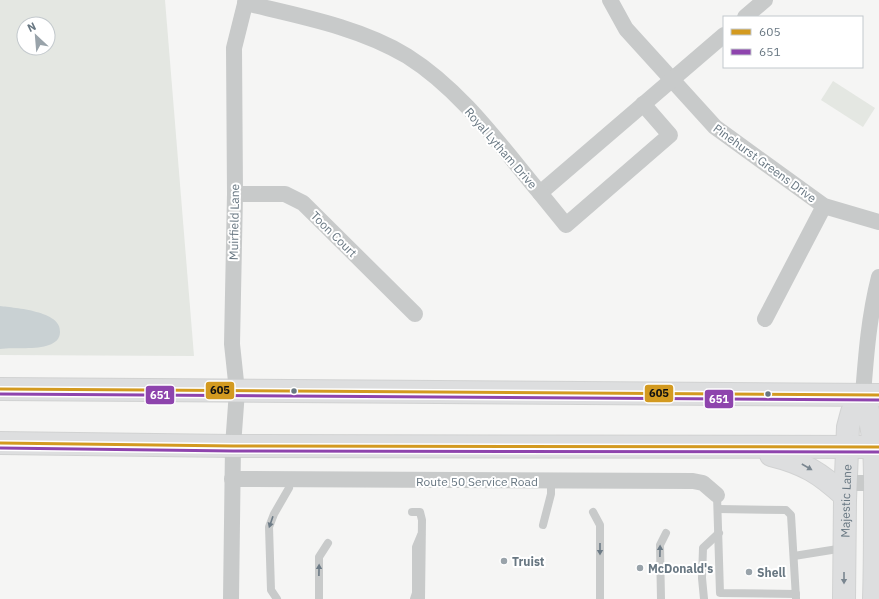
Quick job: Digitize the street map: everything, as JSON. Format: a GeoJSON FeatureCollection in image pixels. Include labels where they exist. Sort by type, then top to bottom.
{"type":"FeatureCollection","features":[{"type":"Feature","properties":{"kind":"main road"},"geometry":{"type":"LineString","coordinates":[[0,389],[871,395],[872,425],[876,447],[877,483],[874,599]]}},
{"type":"Feature","properties":{"kind":"main road","name":"Majestic Lane"},"geometry":{"type":"LineString","coordinates":[[844,599],[845,489],[848,427],[852,412],[871,395]]}},
{"type":"Feature","properties":{"kind":"main road"},"geometry":{"type":"LineString","coordinates":[[0,443],[233,446],[876,447]]}},
{"type":"Feature","properties":{"kind":"main road"},"geometry":{"type":"LineString","coordinates":[[743,447],[797,462],[845,489]]}},
{"type":"Feature","properties":{"kind":"street","name":"Pinehurst Greens Drive"},"geometry":{"type":"LineString","coordinates":[[610,0],[626,29],[715,127],[824,206],[879,222]]}},
{"type":"Feature","properties":{"kind":"street"},"geometry":{"type":"LineString","coordinates":[[746,16],[764,0]]}},
{"type":"Feature","properties":{"kind":"street","name":"Royal Lytham Drive"},"geometry":{"type":"LineString","coordinates":[[246,1],[362,35],[406,56],[445,85],[487,129],[540,193],[723,36]]}},
{"type":"Feature","properties":{"kind":"street","name":"Muirfield Lane"},"geometry":{"type":"LineString","coordinates":[[231,599],[232,479],[237,391],[232,344],[235,194],[234,48],[246,1]]}},
{"type":"Feature","properties":{"kind":"street"},"geometry":{"type":"LineString","coordinates":[[540,193],[566,225],[670,136],[643,104]]}},
{"type":"Feature","properties":{"kind":"street","name":"Toon Court"},"geometry":{"type":"LineString","coordinates":[[235,194],[285,194],[303,203],[415,314]]}},
{"type":"Feature","properties":{"kind":"street"},"geometry":{"type":"LineString","coordinates":[[765,319],[824,206]]}},
{"type":"Feature","properties":{"kind":"street"},"geometry":{"type":"LineString","coordinates":[[871,395],[868,333],[872,305],[879,277]]}},
{"type":"Feature","properties":{"kind":"street","name":"Route 50 Service Road"},"geometry":{"type":"LineString","coordinates":[[232,479],[693,481],[703,483],[717,502]]}},
{"type":"Feature","properties":{"kind":"street"},"geometry":{"type":"LineString","coordinates":[[845,489],[877,483]]}},
{"type":"Feature","properties":{"kind":"lane"},"geometry":{"type":"LineString","coordinates":[[543,525],[551,494],[551,481]]}},
{"type":"Feature","properties":{"kind":"lane"},"geometry":{"type":"LineString","coordinates":[[276,599],[271,590],[269,576],[269,527],[274,514],[289,488]]}},
{"type":"Feature","properties":{"kind":"lane"},"geometry":{"type":"LineString","coordinates":[[717,502],[786,510],[791,515],[796,597],[720,594],[717,502]]}},
{"type":"Feature","properties":{"kind":"lane"},"geometry":{"type":"LineString","coordinates":[[412,512],[420,512],[423,529],[421,599]]}},
{"type":"Feature","properties":{"kind":"lane"},"geometry":{"type":"LineString","coordinates":[[592,512],[600,524],[600,599]]}},
{"type":"Feature","properties":{"kind":"lane"},"geometry":{"type":"LineString","coordinates":[[414,599],[416,593],[416,547],[423,529]]}},
{"type":"Feature","properties":{"kind":"lane"},"geometry":{"type":"LineString","coordinates":[[661,599],[660,545],[666,533]]}},
{"type":"Feature","properties":{"kind":"lane"},"geometry":{"type":"LineString","coordinates":[[704,599],[702,578],[703,548],[719,533]]}},
{"type":"Feature","properties":{"kind":"lane"},"geometry":{"type":"LineString","coordinates":[[319,599],[319,557],[328,543]]}},
{"type":"Feature","properties":{"kind":"lane"},"geometry":{"type":"LineString","coordinates":[[794,556],[844,548]]}},
{"type":"Feature","properties":{"kind":"shaded area"},"geometry":{"type":"Polygon","coordinates":[[[0,0],[165,0],[194,356],[0,355],[0,0]]]}},
{"type":"Feature","properties":{"kind":"shaded area"},"geometry":{"type":"Polygon","coordinates":[[[833,81],[875,108],[863,127],[821,100],[833,81]]]}},
{"type":"Feature","properties":{"kind":"shaded area"},"geometry":{"type":"Polygon","coordinates":[[[0,306],[36,312],[54,319],[59,325],[60,334],[58,339],[44,347],[0,349],[0,306]]]}},
{"type":"Feature","properties":{"kind":"transit line","name":"605"},"geometry":{"type":"LineString","coordinates":[[0,389],[879,395]]}},
{"type":"Feature","properties":{"kind":"transit line","name":"651"},"geometry":{"type":"LineString","coordinates":[[0,394],[879,400]]}},
{"type":"Feature","properties":{"kind":"transit line","name":"605"},"geometry":{"type":"LineString","coordinates":[[0,443],[233,446],[879,447]]}},
{"type":"Feature","properties":{"kind":"transit line","name":"651"},"geometry":{"type":"LineString","coordinates":[[0,448],[233,451],[879,452]]}},
{"type":"Feature","properties":{"kind":"place","name":"Truist"},"geometry":{"type":"Point","coordinates":[504,561]}},
{"type":"Feature","properties":{"kind":"place","name":"McDonald's"},"geometry":{"type":"Point","coordinates":[640,568]}},
{"type":"Feature","properties":{"kind":"place","name":"Shell"},"geometry":{"type":"Point","coordinates":[749,572]}}]}
